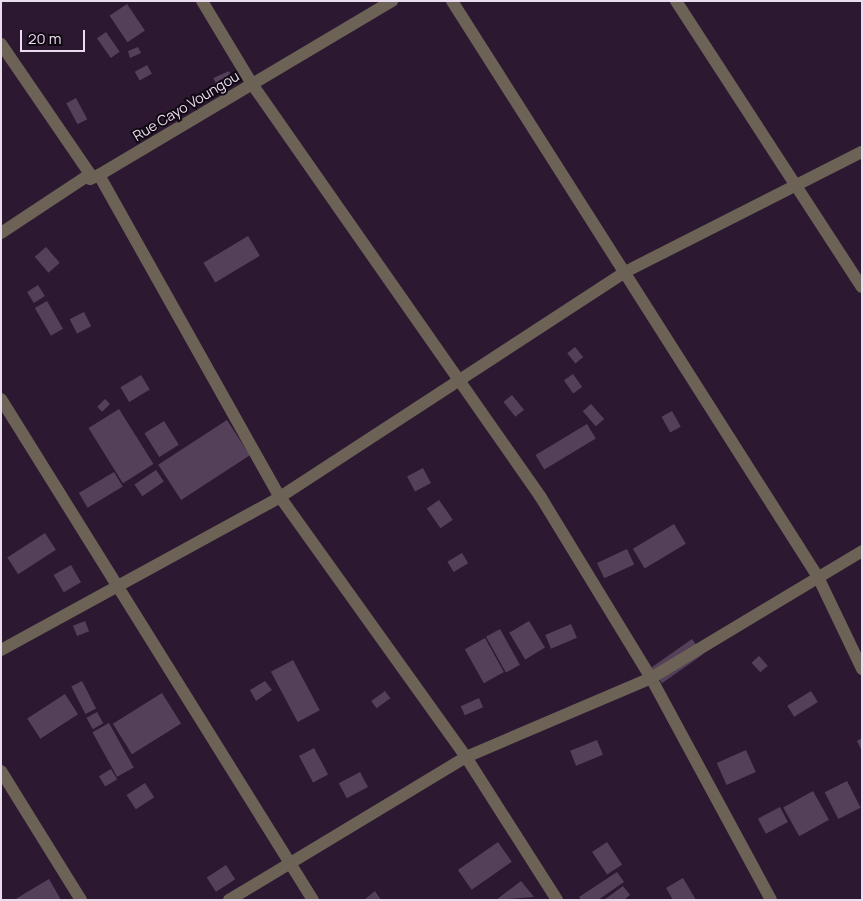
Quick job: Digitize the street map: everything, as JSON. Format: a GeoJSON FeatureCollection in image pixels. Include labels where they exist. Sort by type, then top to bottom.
{"type":"FeatureCollection","features":[{"type":"Feature","properties":{"kind":"street"},"geometry":{"type":"LineString","coordinates":[[202,1],[252,84],[458,383],[540,496],[651,678],[772,900]]}},
{"type":"Feature","properties":{"kind":"street","name":"Rue Cayo Voungou"},"geometry":{"type":"LineString","coordinates":[[1,233],[94,175],[392,1]]}},
{"type":"Feature","properties":{"kind":"street"},"geometry":{"type":"LineString","coordinates":[[452,1],[818,577],[862,669]]}},
{"type":"Feature","properties":{"kind":"street"},"geometry":{"type":"LineString","coordinates":[[676,1],[862,287]]}},
{"type":"Feature","properties":{"kind":"street"},"geometry":{"type":"LineString","coordinates":[[1,44],[94,175],[280,497],[466,757],[557,900]]}},
{"type":"Feature","properties":{"kind":"street"},"geometry":{"type":"LineString","coordinates":[[1,650],[116,583],[280,497],[458,383],[625,272],[798,187],[862,152]]}},
{"type":"Feature","properties":{"kind":"street"},"geometry":{"type":"LineString","coordinates":[[1,399],[292,863],[313,900]]}},
{"type":"Feature","properties":{"kind":"street"},"geometry":{"type":"LineString","coordinates":[[229,900],[466,757],[651,678],[862,551]]}},
{"type":"Feature","properties":{"kind":"street"},"geometry":{"type":"LineString","coordinates":[[1,771],[81,900]]}},
{"type":"Feature","properties":{"kind":"building"},"geometry":{"type":"Polygon","coordinates":[[[127,4],[145,31],[127,42],[110,16],[127,4]]]}},
{"type":"Feature","properties":{"kind":"building"},"geometry":{"type":"Polygon","coordinates":[[[106,32],[120,52],[111,58],[97,38],[106,32]]]}},
{"type":"Feature","properties":{"kind":"building"},"geometry":{"type":"Polygon","coordinates":[[[138,47],[141,53],[130,58],[128,51],[138,47]]]}},
{"type":"Feature","properties":{"kind":"building"},"geometry":{"type":"Polygon","coordinates":[[[147,65],[152,74],[140,81],[135,72],[147,65]]]}},
{"type":"Feature","properties":{"kind":"building"},"geometry":{"type":"Polygon","coordinates":[[[229,71],[234,82],[218,89],[213,78],[229,71]]]}},
{"type":"Feature","properties":{"kind":"building"},"geometry":{"type":"Polygon","coordinates":[[[76,98],[87,119],[78,124],[66,103],[76,98]]]}},
{"type":"Feature","properties":{"kind":"building"},"geometry":{"type":"Polygon","coordinates":[[[248,236],[260,256],[215,282],[203,263],[248,236]]]}},
{"type":"Feature","properties":{"kind":"building"},"geometry":{"type":"Polygon","coordinates":[[[46,247],[60,263],[48,273],[35,257],[46,247]]]}},
{"type":"Feature","properties":{"kind":"building"},"geometry":{"type":"Polygon","coordinates":[[[38,285],[45,296],[34,303],[27,292],[38,285]]]}},
{"type":"Feature","properties":{"kind":"building"},"geometry":{"type":"Polygon","coordinates":[[[47,301],[63,329],[51,336],[35,308],[47,301]]]}},
{"type":"Feature","properties":{"kind":"building"},"geometry":{"type":"Polygon","coordinates":[[[84,312],[91,326],[77,334],[70,319],[84,312]]]}},
{"type":"Feature","properties":{"kind":"building"},"geometry":{"type":"Polygon","coordinates":[[[575,347],[583,357],[575,363],[567,353],[575,347]]]}},
{"type":"Feature","properties":{"kind":"building"},"geometry":{"type":"Polygon","coordinates":[[[573,374],[582,387],[573,393],[564,380],[573,374]]]}},
{"type":"Feature","properties":{"kind":"building"},"geometry":{"type":"Polygon","coordinates":[[[141,375],[150,390],[129,402],[120,387],[141,375]]]}},
{"type":"Feature","properties":{"kind":"building"},"geometry":{"type":"Polygon","coordinates":[[[512,395],[524,410],[515,417],[503,402],[512,395]]]}},
{"type":"Feature","properties":{"kind":"building"},"geometry":{"type":"Polygon","coordinates":[[[105,399],[110,404],[102,412],[97,407],[105,399]]]}},
{"type":"Feature","properties":{"kind":"building"},"geometry":{"type":"Polygon","coordinates":[[[591,404],[604,419],[596,426],[583,411],[591,404]]]}},
{"type":"Feature","properties":{"kind":"building"},"geometry":{"type":"Polygon","coordinates":[[[119,409],[153,464],[123,483],[88,428],[119,409]]]}},
{"type":"Feature","properties":{"kind":"building"},"geometry":{"type":"Polygon","coordinates":[[[672,411],[681,427],[670,433],[662,417],[672,411]]]}},
{"type":"Feature","properties":{"kind":"building"},"geometry":{"type":"Polygon","coordinates":[[[227,420],[250,455],[181,500],[158,465],[227,420]]]}},
{"type":"Feature","properties":{"kind":"building"},"geometry":{"type":"Polygon","coordinates":[[[164,421],[179,445],[159,457],[144,433],[164,421]]]}},
{"type":"Feature","properties":{"kind":"building"},"geometry":{"type":"Polygon","coordinates":[[[587,424],[596,439],[544,469],[536,455],[587,424]]]}},
{"type":"Feature","properties":{"kind":"building"},"geometry":{"type":"Polygon","coordinates":[[[423,468],[431,483],[415,491],[407,476],[423,468]]]}},
{"type":"Feature","properties":{"kind":"building"},"geometry":{"type":"Polygon","coordinates":[[[156,470],[164,482],[142,496],[134,485],[156,470]]]}},
{"type":"Feature","properties":{"kind":"building"},"geometry":{"type":"Polygon","coordinates":[[[114,472],[123,487],[88,508],[79,493],[114,472]]]}},
{"type":"Feature","properties":{"kind":"building"},"geometry":{"type":"Polygon","coordinates":[[[439,500],[453,520],[440,528],[427,509],[439,500]]]}},
{"type":"Feature","properties":{"kind":"building"},"geometry":{"type":"Polygon","coordinates":[[[674,524],[686,544],[645,568],[633,549],[674,524]]]}},
{"type":"Feature","properties":{"kind":"building"},"geometry":{"type":"Polygon","coordinates":[[[45,533],[56,550],[18,574],[7,558],[45,533]]]}},
{"type":"Feature","properties":{"kind":"building"},"geometry":{"type":"Polygon","coordinates":[[[627,549],[634,564],[604,578],[597,563],[627,549]]]}},
{"type":"Feature","properties":{"kind":"building"},"geometry":{"type":"Polygon","coordinates":[[[462,553],[468,563],[454,572],[447,562],[462,553]]]}},
{"type":"Feature","properties":{"kind":"building"},"geometry":{"type":"Polygon","coordinates":[[[71,565],[81,582],[64,592],[54,575],[71,565]]]}},
{"type":"Feature","properties":{"kind":"building"},"geometry":{"type":"Polygon","coordinates":[[[85,621],[89,631],[77,636],[73,626],[85,621]]]}},
{"type":"Feature","properties":{"kind":"building"},"geometry":{"type":"Polygon","coordinates":[[[529,621],[545,648],[525,659],[509,633],[529,621]]]}},
{"type":"Feature","properties":{"kind":"building"},"geometry":{"type":"Polygon","coordinates":[[[571,624],[577,638],[551,649],[545,635],[571,624]]]}},
{"type":"Feature","properties":{"kind":"building"},"geometry":{"type":"Polygon","coordinates":[[[500,629],[520,665],[506,673],[486,637],[500,629]]]}},
{"type":"Feature","properties":{"kind":"building"},"geometry":{"type":"Polygon","coordinates":[[[485,638],[504,672],[484,683],[465,649],[485,638]]]}},
{"type":"Feature","properties":{"kind":"building"},"geometry":{"type":"Polygon","coordinates":[[[692,639],[703,655],[662,683],[651,668],[692,639]]]}},
{"type":"Feature","properties":{"kind":"building"},"geometry":{"type":"Polygon","coordinates":[[[759,656],[768,666],[760,672],[752,663],[759,656]]]}},
{"type":"Feature","properties":{"kind":"building"},"geometry":{"type":"Polygon","coordinates":[[[293,660],[320,710],[298,722],[271,672],[293,660]]]}},
{"type":"Feature","properties":{"kind":"building"},"geometry":{"type":"Polygon","coordinates":[[[82,681],[96,709],[85,714],[71,686],[82,681]]]}},
{"type":"Feature","properties":{"kind":"building"},"geometry":{"type":"Polygon","coordinates":[[[265,681],[272,690],[256,701],[250,690],[265,681]]]}},
{"type":"Feature","properties":{"kind":"building"},"geometry":{"type":"Polygon","coordinates":[[[385,691],[390,698],[377,708],[371,701],[385,691]]]}},
{"type":"Feature","properties":{"kind":"building"},"geometry":{"type":"Polygon","coordinates":[[[811,691],[818,702],[794,717],[787,706],[811,691]]]}},
{"type":"Feature","properties":{"kind":"building"},"geometry":{"type":"Polygon","coordinates":[[[162,693],[181,724],[132,754],[113,724],[162,693]]]}},
{"type":"Feature","properties":{"kind":"building"},"geometry":{"type":"Polygon","coordinates":[[[65,694],[78,714],[40,739],[27,719],[65,694]]]}},
{"type":"Feature","properties":{"kind":"building"},"geometry":{"type":"Polygon","coordinates":[[[479,698],[483,707],[465,715],[461,706],[479,698]]]}},
{"type":"Feature","properties":{"kind":"building"},"geometry":{"type":"Polygon","coordinates":[[[97,712],[103,723],[93,729],[87,718],[97,712]]]}},
{"type":"Feature","properties":{"kind":"building"},"geometry":{"type":"Polygon","coordinates":[[[109,723],[134,768],[117,777],[92,732],[109,723]]]}},
{"type":"Feature","properties":{"kind":"building"},"geometry":{"type":"Polygon","coordinates":[[[862,738],[862,751],[857,741],[862,738]]]}},
{"type":"Feature","properties":{"kind":"building"},"geometry":{"type":"Polygon","coordinates":[[[597,740],[603,755],[576,766],[570,751],[597,740]]]}},
{"type":"Feature","properties":{"kind":"building"},"geometry":{"type":"Polygon","coordinates":[[[314,748],[328,774],[313,782],[299,756],[314,748]]]}},
{"type":"Feature","properties":{"kind":"building"},"geometry":{"type":"Polygon","coordinates":[[[746,750],[756,772],[727,785],[717,763],[746,750]]]}},
{"type":"Feature","properties":{"kind":"building"},"geometry":{"type":"Polygon","coordinates":[[[111,769],[117,779],[105,786],[99,776],[111,769]]]}},
{"type":"Feature","properties":{"kind":"building"},"geometry":{"type":"Polygon","coordinates":[[[360,772],[368,787],[347,798],[339,783],[360,772]]]}},
{"type":"Feature","properties":{"kind":"building"},"geometry":{"type":"Polygon","coordinates":[[[847,781],[861,808],[838,819],[825,792],[847,781]]]}},
{"type":"Feature","properties":{"kind":"building"},"geometry":{"type":"Polygon","coordinates":[[[145,783],[154,797],[136,809],[127,795],[145,783]]]}},
{"type":"Feature","properties":{"kind":"building"},"geometry":{"type":"Polygon","coordinates":[[[813,791],[829,820],[799,836],[783,807],[813,791]]]}},
{"type":"Feature","properties":{"kind":"building"},"geometry":{"type":"Polygon","coordinates":[[[780,807],[788,822],[766,834],[758,819],[780,807]]]}},
{"type":"Feature","properties":{"kind":"building"},"geometry":{"type":"Polygon","coordinates":[[[498,842],[512,862],[472,890],[458,870],[498,842]]]}},
{"type":"Feature","properties":{"kind":"building"},"geometry":{"type":"Polygon","coordinates":[[[607,842],[622,864],[607,874],[592,852],[607,842]]]}},
{"type":"Feature","properties":{"kind":"building"},"geometry":{"type":"Polygon","coordinates":[[[226,865],[235,879],[216,892],[207,878],[226,865]]]}},
{"type":"Feature","properties":{"kind":"building"},"geometry":{"type":"Polygon","coordinates":[[[617,872],[624,882],[598,900],[581,900],[579,897],[617,872]]]}},
{"type":"Feature","properties":{"kind":"building"},"geometry":{"type":"Polygon","coordinates":[[[683,878],[696,900],[673,900],[666,888],[683,878]]]}},
{"type":"Feature","properties":{"kind":"building"},"geometry":{"type":"Polygon","coordinates":[[[49,879],[61,900],[14,900],[49,879]]]}},
{"type":"Feature","properties":{"kind":"building"},"geometry":{"type":"Polygon","coordinates":[[[521,881],[534,897],[496,900],[521,881]]]}},
{"type":"Feature","properties":{"kind":"building"},"geometry":{"type":"Polygon","coordinates":[[[623,886],[630,895],[624,900],[604,900],[623,886]]]}},
{"type":"Feature","properties":{"kind":"building"},"geometry":{"type":"Polygon","coordinates":[[[375,891],[381,900],[364,900],[375,891]]]}}]}
